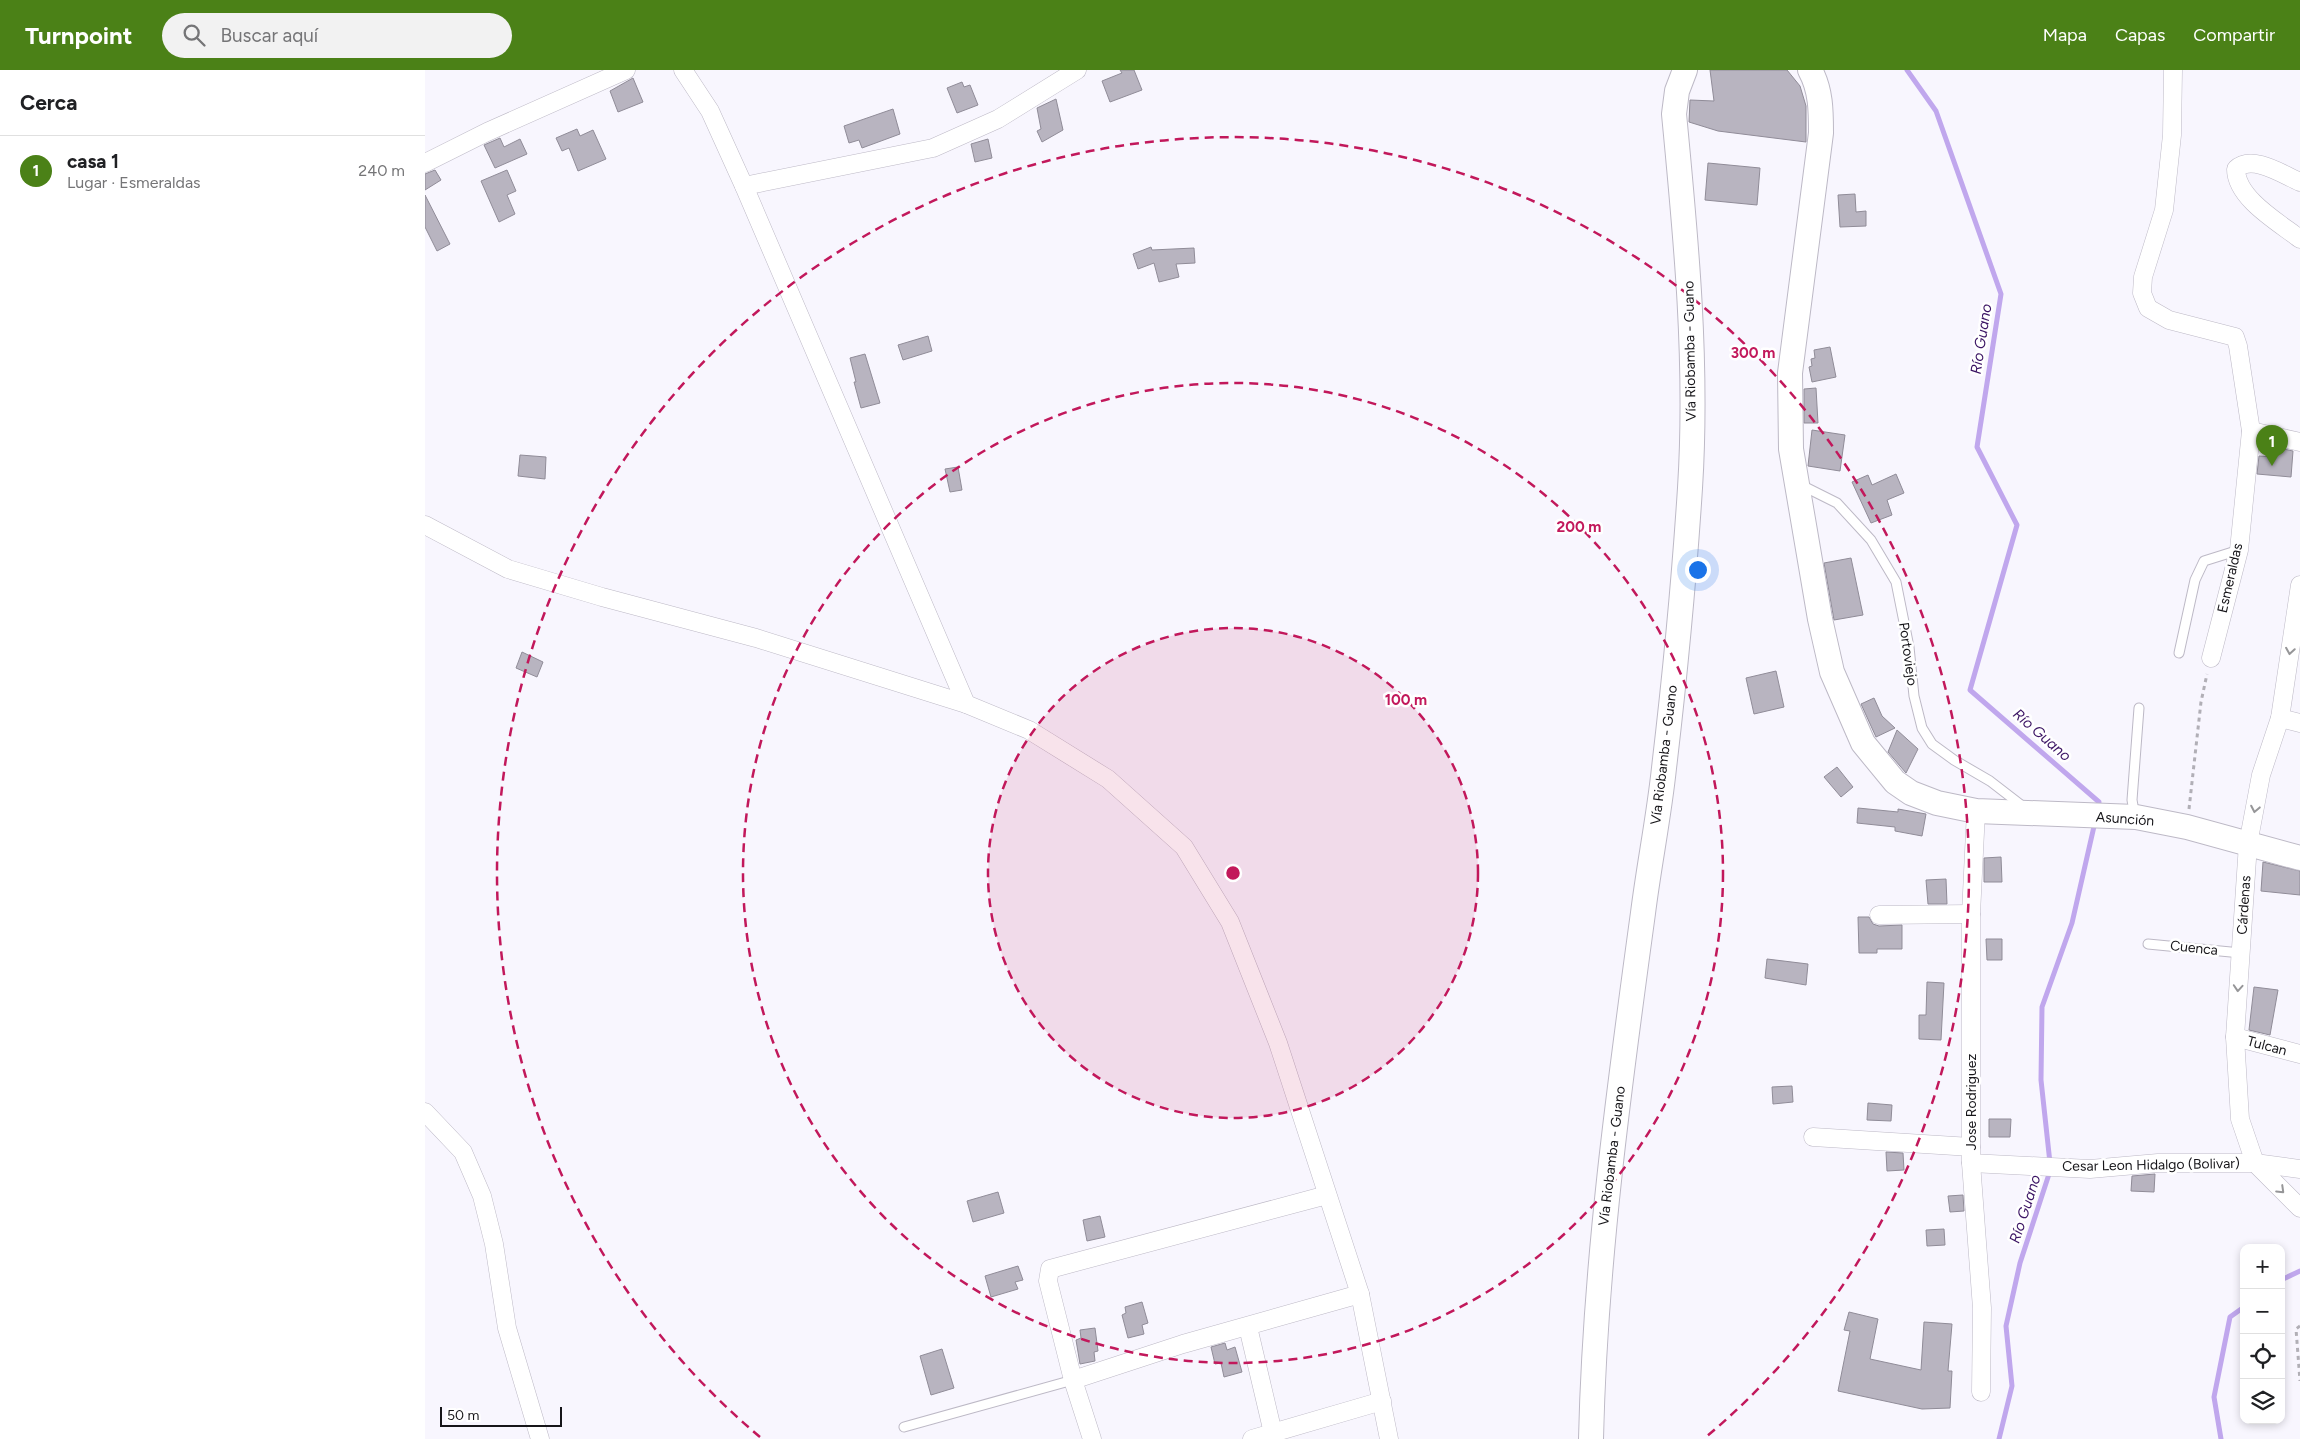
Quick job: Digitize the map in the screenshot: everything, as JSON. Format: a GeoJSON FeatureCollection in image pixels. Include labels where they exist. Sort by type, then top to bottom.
{"type":"FeatureCollection","features":[{"type":"Feature","properties":{"kind":"main road","name":"Vía Riobamba - Guano"},"geometry":{"type":"LineString","coordinates":[[1591,1439],[1592,1371],[1603,1217],[1643,910],[1664,770],[1690,486],[1693,361],[1689,271],[1674,114],[1677,91],[1685,70]]}},
{"type":"Feature","properties":{"kind":"main road"},"geometry":{"type":"LineString","coordinates":[[1810,70],[1816,80],[1820,101],[1821,133],[1790,373],[1791,449],[1820,619],[1832,672],[1863,743],[1878,764],[1895,782],[1911,793],[1937,803],[1976,811]]}},
{"type":"Feature","properties":{"kind":"main road","name":"Asunción"},"geometry":{"type":"LineString","coordinates":[[1976,811],[2125,818],[2187,827],[2300,858]]}},
{"type":"Feature","properties":{"kind":"street"},"geometry":{"type":"LineString","coordinates":[[425,164],[495,128],[626,70]]}},
{"type":"Feature","properties":{"kind":"street"},"geometry":{"type":"LineString","coordinates":[[683,70],[710,112],[744,186],[966,704]]}},
{"type":"Feature","properties":{"kind":"street","name":"Esmeraldas"},"geometry":{"type":"LineString","coordinates":[[2173,70],[2173,135],[2165,210],[2143,277],[2142,293],[2148,308],[2169,320],[2235,337],[2239,346],[2251,431],[2239,550],[2211,658]]}},
{"type":"Feature","properties":{"kind":"street"},"geometry":{"type":"LineString","coordinates":[[744,186],[933,148],[997,119],[1072,71]]}},
{"type":"Feature","properties":{"kind":"street"},"geometry":{"type":"LineString","coordinates":[[2300,182],[2251,162],[2242,163],[2235,168],[2236,179],[2250,199],[2300,239]]}},
{"type":"Feature","properties":{"kind":"street"},"geometry":{"type":"LineString","coordinates":[[2251,431],[2300,442]]}},
{"type":"Feature","properties":{"kind":"street"},"geometry":{"type":"LineString","coordinates":[[425,525],[508,568],[602,597],[756,638],[966,704],[1029,730],[1108,779],[1184,847],[1231,922],[1278,1043],[1360,1294],[1389,1439]]}},
{"type":"Feature","properties":{"kind":"street","name":"Cárdenas"},"geometry":{"type":"LineString","coordinates":[[2300,586],[2280,718],[2261,775],[2248,844],[2235,1037],[2240,1119],[2255,1163],[2300,1208]]}},
{"type":"Feature","properties":{"kind":"street"},"geometry":{"type":"LineString","coordinates":[[2280,718],[2300,723]]}},
{"type":"Feature","properties":{"kind":"street","name":"Jose Rodriguez"},"geometry":{"type":"LineString","coordinates":[[1976,811],[1971,914],[1971,1155],[1981,1299],[1981,1392]]}},
{"type":"Feature","properties":{"kind":"street"},"geometry":{"type":"LineString","coordinates":[[1879,915],[1971,914]]}},
{"type":"Feature","properties":{"kind":"street","name":"Tulcan"},"geometry":{"type":"LineString","coordinates":[[2235,1037],[2300,1054]]}},
{"type":"Feature","properties":{"kind":"street"},"geometry":{"type":"LineString","coordinates":[[425,1112],[463,1152],[482,1196],[494,1244],[507,1328],[540,1439]]}},
{"type":"Feature","properties":{"kind":"street","name":"Cesar Leon Hidalgo (Bolivar)"},"geometry":{"type":"LineString","coordinates":[[1813,1136],[1971,1155],[2027,1166],[2090,1169],[2159,1163],[2255,1163],[2300,1169]]}},
{"type":"Feature","properties":{"kind":"street"},"geometry":{"type":"LineString","coordinates":[[1092,1439],[1073,1380],[1048,1282],[1050,1269],[1327,1195]]}},
{"type":"Feature","properties":{"kind":"street"},"geometry":{"type":"LineString","coordinates":[[1073,1380],[1183,1344],[1360,1294]]}},
{"type":"Feature","properties":{"kind":"street"},"geometry":{"type":"LineString","coordinates":[[1248,1327],[1273,1432]]}},
{"type":"Feature","properties":{"kind":"street"},"geometry":{"type":"LineString","coordinates":[[1252,1439],[1382,1401]]}},
{"type":"Feature","properties":{"kind":"lane","name":"Portoviejo"},"geometry":{"type":"LineString","coordinates":[[1797,483],[1837,503],[1871,540],[1896,582],[1922,728],[1932,744],[1954,760],[1990,781],[2033,814]]}},
{"type":"Feature","properties":{"kind":"lane"},"geometry":{"type":"LineString","coordinates":[[2179,653],[2195,580],[2204,561],[2239,550]]}},
{"type":"Feature","properties":{"kind":"lane"},"geometry":{"type":"LineString","coordinates":[[2125,818],[2133,800],[2139,708]]}},
{"type":"Feature","properties":{"kind":"lane","name":"Cuenca"},"geometry":{"type":"LineString","coordinates":[[2148,944],[2241,953]]}},
{"type":"Feature","properties":{"kind":"lane"},"geometry":{"type":"LineString","coordinates":[[904,1427],[1073,1380]]}},
{"type":"Feature","properties":{"kind":"path"},"geometry":{"type":"LineString","coordinates":[[2187,827],[2201,702],[2211,658]]}},
{"type":"Feature","properties":{"kind":"path"},"geometry":{"type":"LineString","coordinates":[[2300,1326],[2296,1329],[2300,1381]]}},
{"type":"Feature","properties":{"kind":"building"},"geometry":{"type":"Polygon","coordinates":[[[1120,70],[1134,70],[1142,90],[1110,102],[1102,81],[1122,73],[1120,70]]]}},
{"type":"Feature","properties":{"kind":"building"},"geometry":{"type":"Polygon","coordinates":[[[1710,70],[1787,70],[1800,86],[1806,106],[1806,142],[1718,131],[1689,122],[1690,100],[1714,101],[1710,70]]]}},
{"type":"Feature","properties":{"kind":"building"},"geometry":{"type":"Polygon","coordinates":[[[633,78],[643,102],[618,112],[610,91],[633,78]]]}},
{"type":"Feature","properties":{"kind":"building"},"geometry":{"type":"Polygon","coordinates":[[[962,82],[964,87],[970,85],[978,105],[957,113],[947,88],[962,82]]]}},
{"type":"Feature","properties":{"kind":"building"},"geometry":{"type":"Polygon","coordinates":[[[1056,99],[1063,130],[1042,142],[1037,131],[1041,129],[1037,108],[1056,99]]]}},
{"type":"Feature","properties":{"kind":"building"},"geometry":{"type":"Polygon","coordinates":[[[893,109],[900,134],[862,148],[859,140],[849,143],[844,126],[893,109]]]}},
{"type":"Feature","properties":{"kind":"building"},"geometry":{"type":"Polygon","coordinates":[[[577,129],[580,136],[593,130],[606,159],[578,171],[569,148],[562,151],[556,138],[577,129]]]}},
{"type":"Feature","properties":{"kind":"building"},"geometry":{"type":"Polygon","coordinates":[[[500,138],[504,147],[520,139],[527,154],[495,168],[484,145],[500,138]]]}},
{"type":"Feature","properties":{"kind":"building"},"geometry":{"type":"Polygon","coordinates":[[[988,139],[992,158],[975,162],[971,144],[988,139]]]}},
{"type":"Feature","properties":{"kind":"building"},"geometry":{"type":"Polygon","coordinates":[[[1708,163],[1760,168],[1757,205],[1705,200],[1708,163]]]}},
{"type":"Feature","properties":{"kind":"building"},"geometry":{"type":"Polygon","coordinates":[[[435,170],[441,180],[425,190],[425,174],[435,170]]]}},
{"type":"Feature","properties":{"kind":"building"},"geometry":{"type":"Polygon","coordinates":[[[507,170],[516,191],[507,195],[515,214],[499,222],[481,181],[507,170]]]}},
{"type":"Feature","properties":{"kind":"building"},"geometry":{"type":"Polygon","coordinates":[[[1855,194],[1856,212],[1866,211],[1866,226],[1840,227],[1838,195],[1855,194]]]}},
{"type":"Feature","properties":{"kind":"building"},"geometry":{"type":"Polygon","coordinates":[[[425,195],[450,244],[437,251],[425,227],[425,195]]]}},
{"type":"Feature","properties":{"kind":"building"},"geometry":{"type":"Polygon","coordinates":[[[1151,247],[1152,250],[1194,248],[1195,263],[1176,264],[1179,277],[1159,282],[1154,263],[1138,269],[1133,254],[1151,247]]]}},
{"type":"Feature","properties":{"kind":"building"},"geometry":{"type":"Polygon","coordinates":[[[928,336],[932,351],[903,360],[898,345],[928,336]]]}},
{"type":"Feature","properties":{"kind":"building"},"geometry":{"type":"Polygon","coordinates":[[[1830,347],[1836,377],[1812,382],[1809,367],[1812,366],[1811,359],[1815,358],[1814,350],[1830,347]]]}},
{"type":"Feature","properties":{"kind":"building"},"geometry":{"type":"Polygon","coordinates":[[[865,354],[880,403],[861,408],[850,358],[865,354]]]}},
{"type":"Feature","properties":{"kind":"building"},"geometry":{"type":"Polygon","coordinates":[[[1816,388],[1818,423],[1804,423],[1804,389],[1816,388]]]}},
{"type":"Feature","properties":{"kind":"building"},"geometry":{"type":"Polygon","coordinates":[[[1812,430],[1845,435],[1840,471],[1808,466],[1812,430]]]}},
{"type":"Feature","properties":{"kind":"building"},"geometry":{"type":"Polygon","coordinates":[[[2274,447],[2293,451],[2291,477],[2257,474],[2259,456],[2274,457],[2274,447]]]}},
{"type":"Feature","properties":{"kind":"building"},"geometry":{"type":"Polygon","coordinates":[[[520,455],[546,457],[545,479],[518,476],[520,455]]]}},
{"type":"Feature","properties":{"kind":"building"},"geometry":{"type":"Polygon","coordinates":[[[958,467],[962,490],[950,492],[945,469],[958,467]]]}},
{"type":"Feature","properties":{"kind":"building"},"geometry":{"type":"Polygon","coordinates":[[[1896,474],[1904,493],[1887,500],[1892,515],[1871,523],[1852,482],[1868,475],[1872,485],[1896,474]]]}},
{"type":"Feature","properties":{"kind":"building"},"geometry":{"type":"Polygon","coordinates":[[[1851,558],[1863,615],[1834,620],[1824,563],[1851,558]]]}},
{"type":"Feature","properties":{"kind":"building"},"geometry":{"type":"Polygon","coordinates":[[[522,652],[543,662],[537,677],[516,668],[522,652]]]}},
{"type":"Feature","properties":{"kind":"building"},"geometry":{"type":"Polygon","coordinates":[[[1776,671],[1784,707],[1754,714],[1746,678],[1776,671]]]}},
{"type":"Feature","properties":{"kind":"building"},"geometry":{"type":"Polygon","coordinates":[[[1874,698],[1882,716],[1895,728],[1876,737],[1861,704],[1874,698]]]}},
{"type":"Feature","properties":{"kind":"building"},"geometry":{"type":"Polygon","coordinates":[[[1897,730],[1918,749],[1906,773],[1888,752],[1897,730]]]}},
{"type":"Feature","properties":{"kind":"building"},"geometry":{"type":"Polygon","coordinates":[[[1837,767],[1853,787],[1841,797],[1824,777],[1837,767]]]}},
{"type":"Feature","properties":{"kind":"building"},"geometry":{"type":"Polygon","coordinates":[[[1858,808],[1898,812],[1898,809],[1926,814],[1922,836],[1895,831],[1895,827],[1857,823],[1858,808]]]}},
{"type":"Feature","properties":{"kind":"building"},"geometry":{"type":"Polygon","coordinates":[[[2001,857],[2002,882],[1984,882],[1984,858],[2001,857]]]}},
{"type":"Feature","properties":{"kind":"building"},"geometry":{"type":"Polygon","coordinates":[[[2263,862],[2300,871],[2300,895],[2261,891],[2263,862]]]}},
{"type":"Feature","properties":{"kind":"building"},"geometry":{"type":"Polygon","coordinates":[[[1946,879],[1947,904],[1928,904],[1926,880],[1946,879]]]}},
{"type":"Feature","properties":{"kind":"building"},"geometry":{"type":"Polygon","coordinates":[[[1858,917],[1869,917],[1873,924],[1879,926],[1902,925],[1902,949],[1877,949],[1877,953],[1859,953],[1858,917]]]}},
{"type":"Feature","properties":{"kind":"building"},"geometry":{"type":"Polygon","coordinates":[[[1986,939],[2002,939],[2002,960],[1987,960],[1986,939]]]}},
{"type":"Feature","properties":{"kind":"building"},"geometry":{"type":"Polygon","coordinates":[[[1767,959],[1808,964],[1806,985],[1765,978],[1767,959]]]}},
{"type":"Feature","properties":{"kind":"building"},"geometry":{"type":"Polygon","coordinates":[[[1927,982],[1944,983],[1941,1040],[1919,1039],[1919,1015],[1926,1015],[1927,982]]]}},
{"type":"Feature","properties":{"kind":"building"},"geometry":{"type":"Polygon","coordinates":[[[2254,987],[2278,990],[2270,1035],[2249,1030],[2254,987]]]}},
{"type":"Feature","properties":{"kind":"building"},"geometry":{"type":"Polygon","coordinates":[[[1792,1086],[1793,1102],[1773,1104],[1772,1087],[1792,1086]]]}},
{"type":"Feature","properties":{"kind":"building"},"geometry":{"type":"Polygon","coordinates":[[[1868,1103],[1892,1105],[1891,1121],[1867,1120],[1868,1103]]]}},
{"type":"Feature","properties":{"kind":"building"},"geometry":{"type":"Polygon","coordinates":[[[1989,1119],[2011,1119],[2010,1137],[1989,1137],[1989,1119]]]}},
{"type":"Feature","properties":{"kind":"building"},"geometry":{"type":"Polygon","coordinates":[[[1886,1152],[1903,1153],[1904,1170],[1887,1171],[1886,1152]]]}},
{"type":"Feature","properties":{"kind":"building"},"geometry":{"type":"Polygon","coordinates":[[[2155,1174],[2154,1192],[2131,1191],[2132,1176],[2155,1174]]]}},
{"type":"Feature","properties":{"kind":"building"},"geometry":{"type":"Polygon","coordinates":[[[998,1192],[1004,1213],[973,1222],[967,1201],[998,1192]]]}},
{"type":"Feature","properties":{"kind":"building"},"geometry":{"type":"Polygon","coordinates":[[[1963,1195],[1964,1211],[1950,1212],[1948,1196],[1963,1195]]]}},
{"type":"Feature","properties":{"kind":"building"},"geometry":{"type":"Polygon","coordinates":[[[1100,1216],[1105,1237],[1087,1241],[1083,1220],[1100,1216]]]}},
{"type":"Feature","properties":{"kind":"building"},"geometry":{"type":"Polygon","coordinates":[[[1944,1229],[1945,1245],[1927,1246],[1926,1230],[1944,1229]]]}},
{"type":"Feature","properties":{"kind":"building"},"geometry":{"type":"Polygon","coordinates":[[[1018,1266],[1023,1280],[1015,1282],[1018,1289],[991,1297],[985,1276],[1018,1266]]]}},
{"type":"Feature","properties":{"kind":"building"},"geometry":{"type":"Polygon","coordinates":[[[1142,1302],[1148,1323],[1142,1325],[1144,1334],[1128,1338],[1122,1315],[1126,1313],[1125,1307],[1142,1302]]]}},
{"type":"Feature","properties":{"kind":"building"},"geometry":{"type":"Polygon","coordinates":[[[1849,1312],[1878,1319],[1870,1359],[1921,1370],[1924,1322],[1952,1324],[1948,1371],[1952,1371],[1950,1408],[1922,1409],[1838,1391],[1850,1331],[1844,1330],[1849,1312]]]}},
{"type":"Feature","properties":{"kind":"building"},"geometry":{"type":"Polygon","coordinates":[[[1095,1328],[1098,1351],[1094,1352],[1095,1361],[1080,1364],[1076,1340],[1081,1338],[1080,1330],[1095,1328]]]}},
{"type":"Feature","properties":{"kind":"building"},"geometry":{"type":"Polygon","coordinates":[[[1225,1343],[1227,1350],[1235,1347],[1242,1372],[1224,1377],[1221,1363],[1215,1364],[1211,1347],[1225,1343]]]}},
{"type":"Feature","properties":{"kind":"building"},"geometry":{"type":"Polygon","coordinates":[[[942,1349],[954,1388],[931,1395],[920,1356],[942,1349]]]}},
{"type":"Feature","properties":{"kind":"waterway","name":"Río Guano"},"geometry":{"type":"LineString","coordinates":[[1907,70],[1936,111],[2001,294],[1977,447],[2017,525],[1970,690],[2099,802],[2098,809]]}},
{"type":"Feature","properties":{"kind":"waterway","name":"Río Guano"},"geometry":{"type":"LineString","coordinates":[[2050,1163],[2041,1080],[2042,1007],[2072,923],[2095,822]]}},
{"type":"Feature","properties":{"kind":"waterway","name":"Río Guano"},"geometry":{"type":"LineString","coordinates":[[1999,1439],[2012,1386],[2006,1326],[2020,1263],[2050,1171]]}},
{"type":"Feature","properties":{"kind":"waterway"},"geometry":{"type":"LineString","coordinates":[[2285,1278],[2300,1271]]}},
{"type":"Feature","properties":{"kind":"waterway"},"geometry":{"type":"LineString","coordinates":[[2221,1439],[2214,1397],[2230,1317],[2240,1310]]}},
{"type":"Feature","properties":{"kind":"place","name":"casa 1"},"geometry":{"type":"Point","coordinates":[2272,466]}}]}
